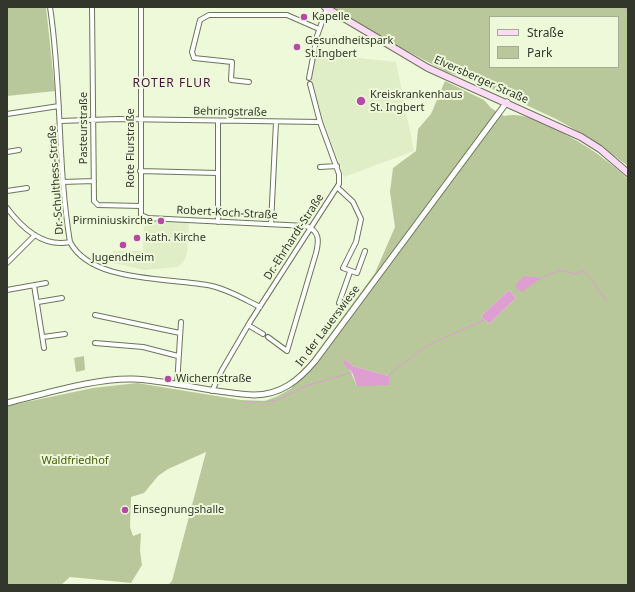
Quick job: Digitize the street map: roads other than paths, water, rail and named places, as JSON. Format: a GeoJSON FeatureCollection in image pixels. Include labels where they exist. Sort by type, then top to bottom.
{"type":"FeatureCollection","features":[{"type":"Feature","properties":{"kind":"main road","name":"Elversberger Straße"},"geometry":{"type":"LineString","coordinates":[[326,8],[422,64],[581,137],[600,149],[628,173]]}},
{"type":"Feature","properties":{"kind":"street","name":"Dr.-Schulthess-Straße"},"geometry":{"type":"LineString","coordinates":[[50,7],[55,38],[62,182],[70,242],[84,259],[102,268],[132,275],[213,286],[229,291],[260,307]]}},
{"type":"Feature","properties":{"kind":"street","name":"Pasteurstraße"},"geometry":{"type":"LineString","coordinates":[[92,7],[94,181],[96,204],[140,206]]}},
{"type":"Feature","properties":{"kind":"street","name":"Rote Flurstraße"},"geometry":{"type":"LineString","coordinates":[[141,7],[140,206],[142,216]]}},
{"type":"Feature","properties":{"kind":"street"},"geometry":{"type":"LineString","coordinates":[[309,78],[312,55],[326,8]]}},
{"type":"Feature","properties":{"kind":"street"},"geometry":{"type":"LineString","coordinates":[[249,82],[231,80],[232,62],[194,58],[192,52],[200,20],[210,15],[287,15],[319,29]]}},
{"type":"Feature","properties":{"kind":"street","name":"Dr.-Ehrhardt-Straße"},"geometry":{"type":"LineString","coordinates":[[212,391],[222,370],[248,325],[338,188],[340,180],[337,166],[320,122],[310,84]]}},
{"type":"Feature","properties":{"kind":"street","name":"In der Lauerswiese"},"geometry":{"type":"LineString","coordinates":[[7,403],[111,380],[133,379],[254,396],[270,394],[294,382],[304,374],[507,102]]}},
{"type":"Feature","properties":{"kind":"street"},"geometry":{"type":"LineString","coordinates":[[7,114],[59,106]]}},
{"type":"Feature","properties":{"kind":"street","name":"Behringstraße"},"geometry":{"type":"LineString","coordinates":[[60,121],[94,119],[320,122]]}},
{"type":"Feature","properties":{"kind":"street"},"geometry":{"type":"LineString","coordinates":[[218,121],[218,222]]}},
{"type":"Feature","properties":{"kind":"street"},"geometry":{"type":"LineString","coordinates":[[271,224],[276,122]]}},
{"type":"Feature","properties":{"kind":"street"},"geometry":{"type":"LineString","coordinates":[[7,152],[19,150]]}},
{"type":"Feature","properties":{"kind":"street"},"geometry":{"type":"LineString","coordinates":[[320,167],[337,166]]}},
{"type":"Feature","properties":{"kind":"street"},"geometry":{"type":"LineString","coordinates":[[140,171],[217,173]]}},
{"type":"Feature","properties":{"kind":"street"},"geometry":{"type":"LineString","coordinates":[[62,182],[94,181]]}},
{"type":"Feature","properties":{"kind":"street"},"geometry":{"type":"LineString","coordinates":[[7,191],[27,188]]}},
{"type":"Feature","properties":{"kind":"street"},"geometry":{"type":"LineString","coordinates":[[338,188],[353,202],[361,219],[356,242],[343,268],[350,272],[357,273],[365,251]]}},
{"type":"Feature","properties":{"kind":"street"},"geometry":{"type":"LineString","coordinates":[[7,208],[35,235],[54,244],[70,242]]}},
{"type":"Feature","properties":{"kind":"street"},"geometry":{"type":"LineString","coordinates":[[7,218],[12,214]]}},
{"type":"Feature","properties":{"kind":"street","name":"Robert-Koch-Straße"},"geometry":{"type":"LineString","coordinates":[[142,216],[218,222],[306,226],[311,228]]}},
{"type":"Feature","properties":{"kind":"street"},"geometry":{"type":"LineString","coordinates":[[268,337],[287,351],[318,246],[317,234],[311,228]]}},
{"type":"Feature","properties":{"kind":"street"},"geometry":{"type":"LineString","coordinates":[[7,263],[35,235]]}},
{"type":"Feature","properties":{"kind":"street"},"geometry":{"type":"LineString","coordinates":[[339,303],[350,272]]}},
{"type":"Feature","properties":{"kind":"street"},"geometry":{"type":"LineString","coordinates":[[7,290],[46,283]]}},
{"type":"Feature","properties":{"kind":"street"},"geometry":{"type":"LineString","coordinates":[[34,285],[38,302],[44,348]]}},
{"type":"Feature","properties":{"kind":"street"},"geometry":{"type":"LineString","coordinates":[[38,302],[62,298]]}},
{"type":"Feature","properties":{"kind":"street"},"geometry":{"type":"LineString","coordinates":[[95,315],[180,333]]}},
{"type":"Feature","properties":{"kind":"street"},"geometry":{"type":"LineString","coordinates":[[177,385],[181,322]]}},
{"type":"Feature","properties":{"kind":"street"},"geometry":{"type":"LineString","coordinates":[[248,325],[263,334]]}},
{"type":"Feature","properties":{"kind":"street"},"geometry":{"type":"LineString","coordinates":[[43,337],[65,334]]}},
{"type":"Feature","properties":{"kind":"street"},"geometry":{"type":"LineString","coordinates":[[95,343],[143,347],[178,356]]}},
{"type":"Feature","properties":{"kind":"waterway"},"geometry":{"type":"LineString","coordinates":[[622,7],[628,12]]}},
{"type":"Feature","properties":{"kind":"waterway"},"geometry":{"type":"LineString","coordinates":[[541,278],[559,270],[575,274],[581,271],[586,273],[607,301]]}},
{"type":"Feature","properties":{"kind":"waterway"},"geometry":{"type":"LineString","coordinates":[[513,293],[518,289]]}},
{"type":"Feature","properties":{"kind":"waterway"},"geometry":{"type":"LineString","coordinates":[[388,376],[424,347],[486,319]]}},
{"type":"Feature","properties":{"kind":"waterway"},"geometry":{"type":"LineString","coordinates":[[244,402],[275,401],[306,386],[353,372]]}},
{"type":"Feature","properties":{"kind":"place","name":"Kapelle"},"geometry":{"type":"Point","coordinates":[304,17]}},
{"type":"Feature","properties":{"kind":"place","name":"Gesundheitspark St.Ingbert"},"geometry":{"type":"Point","coordinates":[297,47]}},
{"type":"Feature","properties":{"kind":"place","name":"Kreiskrankenhaus St. Ingbert"},"geometry":{"type":"Point","coordinates":[361,101]}},
{"type":"Feature","properties":{"kind":"place","name":"Pirminiuskirche"},"geometry":{"type":"Point","coordinates":[161,221]}},
{"type":"Feature","properties":{"kind":"place","name":"kath. Kirche"},"geometry":{"type":"Point","coordinates":[137,238]}},
{"type":"Feature","properties":{"kind":"place","name":"Jugendheim"},"geometry":{"type":"Point","coordinates":[123,245]}},
{"type":"Feature","properties":{"kind":"place","name":"Wichernstraße"},"geometry":{"type":"Point","coordinates":[168,379]}},
{"type":"Feature","properties":{"kind":"place","name":"Einsegnungshalle"},"geometry":{"type":"Point","coordinates":[125,510]}},
{"type":"Feature","properties":{"kind":"district","name":"ROTER FLUR"},"geometry":{"type":"Point","coordinates":[172,84]}},
{"type":"Feature","properties":{"kind":"park label","name":"Waldfriedhof"},"geometry":{"type":"Point","coordinates":[75,461]}}]}
